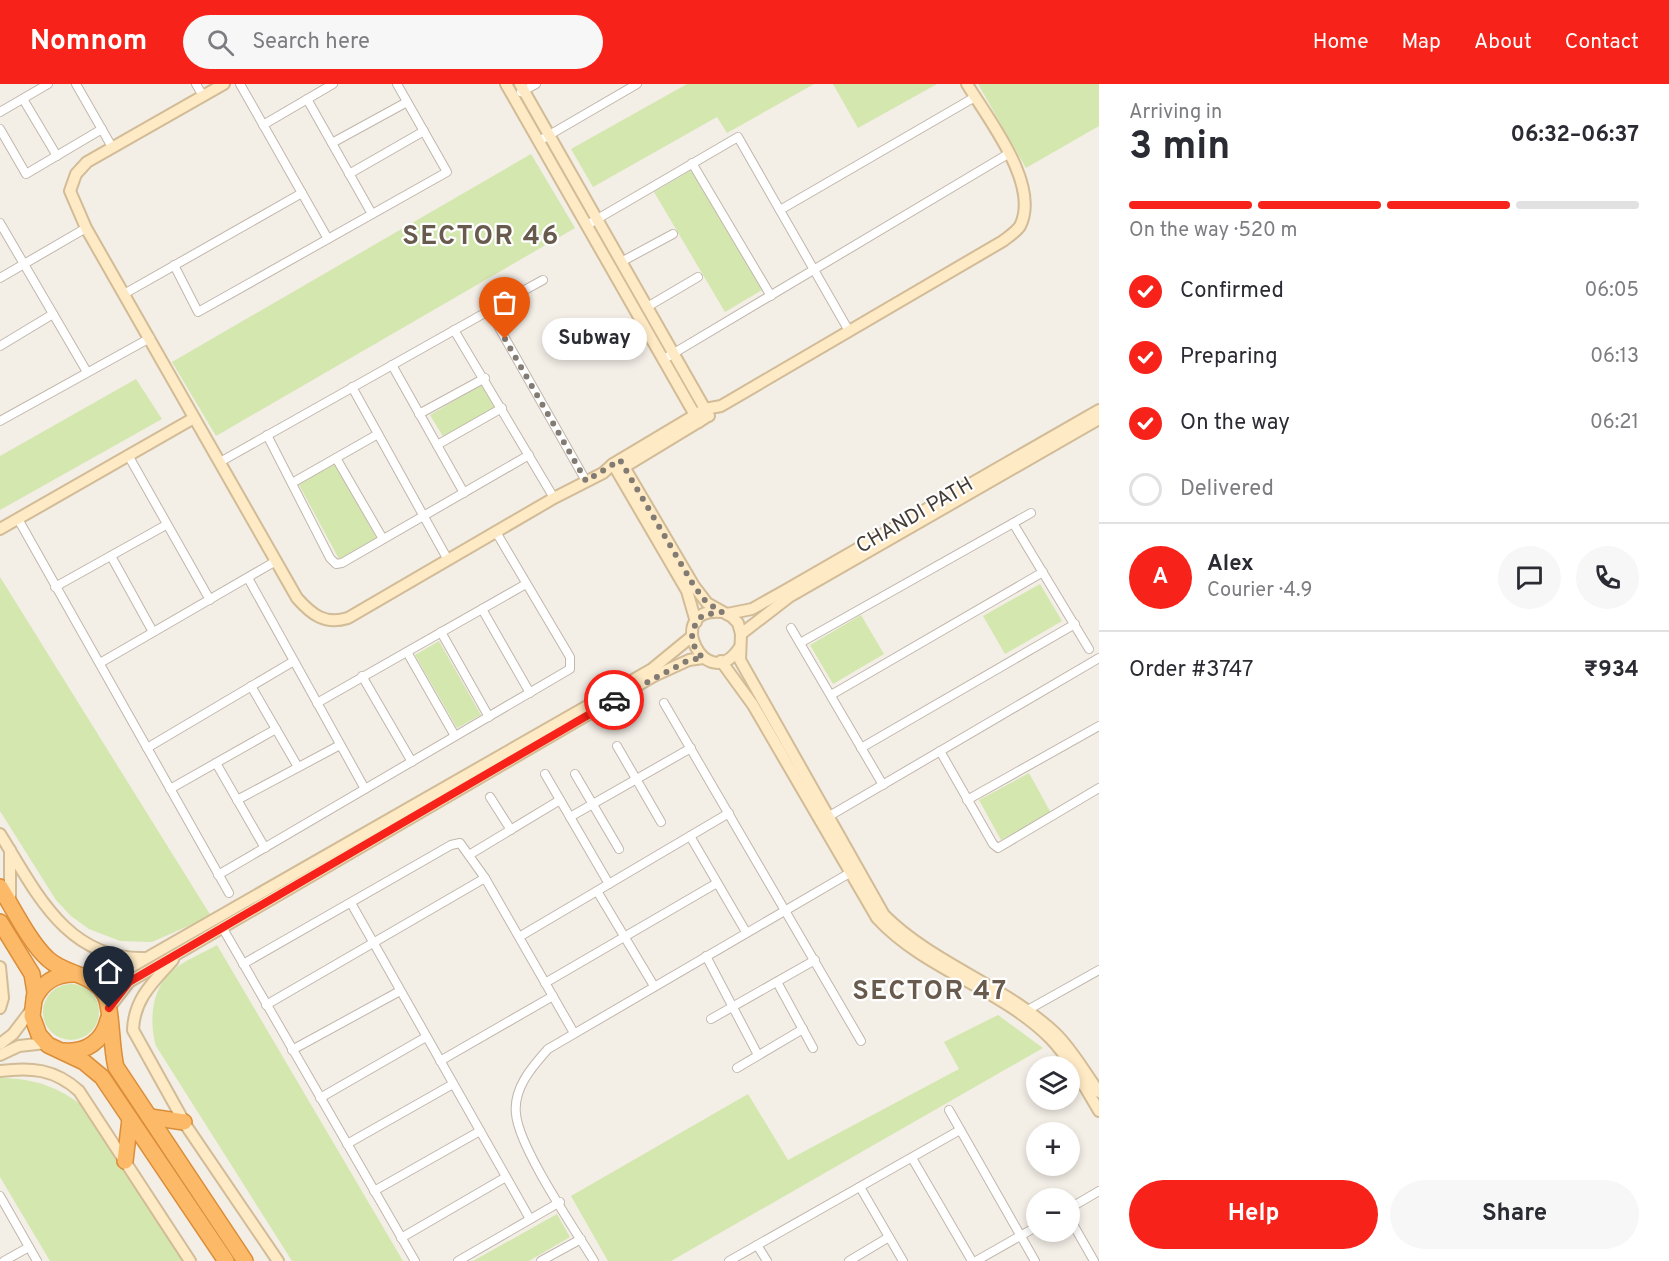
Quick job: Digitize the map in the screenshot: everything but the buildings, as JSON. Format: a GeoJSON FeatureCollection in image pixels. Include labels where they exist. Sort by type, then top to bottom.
{"type":"FeatureCollection","features":[{"type":"Feature","properties":{"kind":"highway"},"geometry":{"type":"LineString","coordinates":[[0,886],[43,955],[60,968],[86,978],[101,990],[109,1011],[116,1067],[246,1261]]}},
{"type":"Feature","properties":{"kind":"highway"},"geometry":{"type":"LineString","coordinates":[[1,925],[32,974],[35,1029],[46,1043],[77,1057],[96,1071],[226,1261]]}},
{"type":"Feature","properties":{"kind":"highway"},"geometry":{"type":"LineString","coordinates":[[32,1006],[39,990],[49,981],[61,975],[86,978]]}},
{"type":"Feature","properties":{"kind":"highway"},"geometry":{"type":"LineString","coordinates":[[61,1050],[82,1050],[94,1044],[106,1028],[109,1011]]}},
{"type":"Feature","properties":{"kind":"highway"},"geometry":{"type":"LineString","coordinates":[[150,1117],[184,1122]]}},
{"type":"Feature","properties":{"kind":"highway"},"geometry":{"type":"LineString","coordinates":[[125,1161],[130,1119]]}},
{"type":"Feature","properties":{"kind":"street"},"geometry":{"type":"LineString","coordinates":[[0,112],[48,84]]}},
{"type":"Feature","properties":{"kind":"street"},"geometry":{"type":"LineString","coordinates":[[76,84],[112,147]]}},
{"type":"Feature","properties":{"kind":"street"},"geometry":{"type":"LineString","coordinates":[[196,84],[203,96]]}},
{"type":"Feature","properties":{"kind":"street"},"geometry":{"type":"LineString","coordinates":[[225,84],[87,162],[76,174],[70,191],[86,228],[297,598],[312,615],[339,621],[348,618],[554,498],[619,465],[1003,241],[1018,229],[1025,211],[1025,190],[1020,173],[968,84]]}},
{"type":"Feature","properties":{"kind":"street"},"geometry":{"type":"LineString","coordinates":[[240,84],[328,239]]}},
{"type":"Feature","properties":{"kind":"street"},"geometry":{"type":"LineString","coordinates":[[263,125],[333,84]]}},
{"type":"Feature","properties":{"kind":"street"},"geometry":{"type":"LineString","coordinates":[[174,266],[198,312],[447,172],[397,84]]}},
{"type":"Feature","properties":{"kind":"street"},"geometry":{"type":"LineString","coordinates":[[506,84],[544,138]]}},
{"type":"Feature","properties":{"kind":"street"},"geometry":{"type":"LineString","coordinates":[[513,97],[522,87],[536,84]]}},
{"type":"Feature","properties":{"kind":"street"},"geometry":{"type":"LineString","coordinates":[[544,138],[637,84]]}},
{"type":"Feature","properties":{"kind":"street"},"geometry":{"type":"LineString","coordinates":[[522,87],[544,138],[669,356],[705,414]]}},
{"type":"Feature","properties":{"kind":"street"},"geometry":{"type":"LineString","coordinates":[[780,210],[975,97]]}},
{"type":"Feature","properties":{"kind":"street"},"geometry":{"type":"LineString","coordinates":[[23,99],[57,156]]}},
{"type":"Feature","properties":{"kind":"street"},"geometry":{"type":"LineString","coordinates":[[307,99],[372,214]]}},
{"type":"Feature","properties":{"kind":"street"},"geometry":{"type":"LineString","coordinates":[[332,144],[407,102]]}},
{"type":"Feature","properties":{"kind":"street"},"geometry":{"type":"LineString","coordinates":[[0,129],[26,174],[102,129]]}},
{"type":"Feature","properties":{"kind":"street"},"geometry":{"type":"LineString","coordinates":[[349,174],[424,131]]}},
{"type":"Feature","properties":{"kind":"street"},"geometry":{"type":"LineString","coordinates":[[592,222],[738,137],[849,331]]}},
{"type":"Feature","properties":{"kind":"street"},"geometry":{"type":"LineString","coordinates":[[669,356],[1008,154]]}},
{"type":"Feature","properties":{"kind":"street"},"geometry":{"type":"LineString","coordinates":[[692,164],[771,296]]}},
{"type":"Feature","properties":{"kind":"street"},"geometry":{"type":"LineString","coordinates":[[124,294],[302,193]]}},
{"type":"Feature","properties":{"kind":"street"},"geometry":{"type":"LineString","coordinates":[[592,222],[621,262],[647,307],[669,356]]}},
{"type":"Feature","properties":{"kind":"street"},"geometry":{"type":"LineString","coordinates":[[0,223],[87,372]]}},
{"type":"Feature","properties":{"kind":"street"},"geometry":{"type":"LineString","coordinates":[[0,278],[86,228]]}},
{"type":"Feature","properties":{"kind":"street"},"geometry":{"type":"LineString","coordinates":[[621,262],[673,234]]}},
{"type":"Feature","properties":{"kind":"street"},"geometry":{"type":"LineString","coordinates":[[647,307],[698,277]]}},
{"type":"Feature","properties":{"kind":"street"},"geometry":{"type":"LineString","coordinates":[[543,280],[501,303],[493,317],[586,481]]}},
{"type":"Feature","properties":{"kind":"street"},"geometry":{"type":"LineString","coordinates":[[0,346],[53,314]]}},
{"type":"Feature","properties":{"kind":"street"},"geometry":{"type":"LineString","coordinates":[[220,462],[483,314]]}},
{"type":"Feature","properties":{"kind":"street"},"geometry":{"type":"LineString","coordinates":[[454,330],[485,378],[554,498]]}},
{"type":"Feature","properties":{"kind":"street"},"geometry":{"type":"LineString","coordinates":[[0,421],[150,338]]}},
{"type":"Feature","properties":{"kind":"street"},"geometry":{"type":"LineString","coordinates":[[392,364],[464,493]]}},
{"type":"Feature","properties":{"kind":"street"},"geometry":{"type":"LineString","coordinates":[[419,414],[485,378]]}},
{"type":"Feature","properties":{"kind":"street"},"geometry":{"type":"LineString","coordinates":[[352,387],[448,560]]}},
{"type":"Feature","properties":{"kind":"street"},"geometry":{"type":"LineString","coordinates":[[437,445],[502,408]]}},
{"type":"Feature","properties":{"kind":"street","name":"CHANDI PATH"},"geometry":{"type":"LineString","coordinates":[[724,613],[752,609],[1099,410]]}},
{"type":"Feature","properties":{"kind":"street"},"geometry":{"type":"LineString","coordinates":[[0,529],[194,417]]}},
{"type":"Feature","properties":{"kind":"street","name":"CHANDI PATH"},"geometry":{"type":"LineString","coordinates":[[741,634],[789,597],[1099,419]]}},
{"type":"Feature","properties":{"kind":"street"},"geometry":{"type":"LineString","coordinates":[[267,435],[330,558],[336,564],[342,563],[529,455]]}},
{"type":"Feature","properties":{"kind":"street"},"geometry":{"type":"LineString","coordinates":[[292,483],[378,435]]}},
{"type":"Feature","properties":{"kind":"street"},"geometry":{"type":"LineString","coordinates":[[128,456],[210,600]]}},
{"type":"Feature","properties":{"kind":"street"},"geometry":{"type":"LineString","coordinates":[[336,458],[383,539]]}},
{"type":"Feature","properties":{"kind":"street"},"geometry":{"type":"LineString","coordinates":[[619,465],[694,586],[707,603],[738,623],[741,634],[740,660],[824,819]]}},
{"type":"Feature","properties":{"kind":"street"},"geometry":{"type":"LineString","coordinates":[[619,465],[687,591],[696,622]]}},
{"type":"Feature","properties":{"kind":"street"},"geometry":{"type":"LineString","coordinates":[[800,643],[1031,513]]}},
{"type":"Feature","properties":{"kind":"street"},"geometry":{"type":"LineString","coordinates":[[18,519],[229,893]]}},
{"type":"Feature","properties":{"kind":"street"},"geometry":{"type":"LineString","coordinates":[[1013,523],[1089,649]]}},
{"type":"Feature","properties":{"kind":"street"},"geometry":{"type":"LineString","coordinates":[[55,587],[166,525]]}},
{"type":"Feature","properties":{"kind":"street"},"geometry":{"type":"LineString","coordinates":[[218,875],[570,669],[572,663],[496,532]]}},
{"type":"Feature","properties":{"kind":"street"},"geometry":{"type":"LineString","coordinates":[[111,556],[153,632]]}},
{"type":"Feature","properties":{"kind":"street"},"geometry":{"type":"LineString","coordinates":[[100,663],[276,561]]}},
{"type":"Feature","properties":{"kind":"street"},"geometry":{"type":"LineString","coordinates":[[831,695],[1043,572]]}},
{"type":"Feature","properties":{"kind":"street"},"geometry":{"type":"LineString","coordinates":[[248,578],[365,789]]}},
{"type":"Feature","properties":{"kind":"street"},"geometry":{"type":"LineString","coordinates":[[317,703],[526,584]]}},
{"type":"Feature","properties":{"kind":"street"},"geometry":{"type":"LineString","coordinates":[[482,609],[530,693]]}},
{"type":"Feature","properties":{"kind":"street"},"geometry":{"type":"LineString","coordinates":[[86,978],[124,972],[652,669],[691,637],[696,622],[703,615],[724,613]]}},
{"type":"Feature","properties":{"kind":"street"},"geometry":{"type":"LineString","coordinates":[[861,748],[1075,624]]}},
{"type":"Feature","properties":{"kind":"street"},"geometry":{"type":"LineString","coordinates":[[791,628],[883,785]]}},
{"type":"Feature","properties":{"kind":"street"},"geometry":{"type":"LineString","coordinates":[[441,632],[489,717]]}},
{"type":"Feature","properties":{"kind":"street"},"geometry":{"type":"LineString","coordinates":[[691,637],[695,650],[703,658]]}},
{"type":"Feature","properties":{"kind":"street"},"geometry":{"type":"LineString","coordinates":[[109,1011],[129,982],[654,676],[689,660],[703,658],[721,661],[730,658],[740,647]]}},
{"type":"Feature","properties":{"kind":"street"},"geometry":{"type":"LineString","coordinates":[[407,652],[455,736]]}},
{"type":"Feature","properties":{"kind":"street"},"geometry":{"type":"LineString","coordinates":[[824,819],[1099,658]]}},
{"type":"Feature","properties":{"kind":"street"},"geometry":{"type":"LineString","coordinates":[[147,748],[294,661]]}},
{"type":"Feature","properties":{"kind":"street"},"geometry":{"type":"LineString","coordinates":[[721,661],[753,705],[884,915],[904,935],[1056,1034],[1099,1092]]}},
{"type":"Feature","properties":{"kind":"street"},"geometry":{"type":"LineString","coordinates":[[362,676],[412,762]]}},
{"type":"Feature","properties":{"kind":"street"},"geometry":{"type":"LineString","coordinates":[[251,686],[298,767]]}},
{"type":"Feature","properties":{"kind":"street"},"geometry":{"type":"LineString","coordinates":[[664,703],[861,1041]]}},
{"type":"Feature","properties":{"kind":"street"},"geometry":{"type":"LineString","coordinates":[[967,800],[1099,726]]}},
{"type":"Feature","properties":{"kind":"street"},"geometry":{"type":"LineString","coordinates":[[170,789],[276,729]]}},
{"type":"Feature","properties":{"kind":"street"},"geometry":{"type":"LineString","coordinates":[[237,800],[340,745]]}},
{"type":"Feature","properties":{"kind":"street"},"geometry":{"type":"LineString","coordinates":[[617,746],[661,822]]}},
{"type":"Feature","properties":{"kind":"street"},"geometry":{"type":"LineString","coordinates":[[570,817],[691,748]]}},
{"type":"Feature","properties":{"kind":"street"},"geometry":{"type":"LineString","coordinates":[[940,751],[993,844],[998,848],[1099,788]]}},
{"type":"Feature","properties":{"kind":"street"},"geometry":{"type":"LineString","coordinates":[[216,763],[264,848]]}},
{"type":"Feature","properties":{"kind":"street"},"geometry":{"type":"LineString","coordinates":[[544,774],[609,884]]}},
{"type":"Feature","properties":{"kind":"street"},"geometry":{"type":"LineString","coordinates":[[575,774],[619,849]]}},
{"type":"Feature","properties":{"kind":"street"},"geometry":{"type":"LineString","coordinates":[[490,797],[511,830]]}},
{"type":"Feature","properties":{"kind":"street"},"geometry":{"type":"LineString","coordinates":[[469,855],[560,800]]}},
{"type":"Feature","properties":{"kind":"street"},"geometry":{"type":"LineString","coordinates":[[519,937],[729,813]]}},
{"type":"Feature","properties":{"kind":"street"},"geometry":{"type":"LineString","coordinates":[[0,834],[57,920],[72,935],[109,954],[147,958]]}},
{"type":"Feature","properties":{"kind":"street"},"geometry":{"type":"LineString","coordinates":[[690,836],[746,932]]}},
{"type":"Feature","properties":{"kind":"street"},"geometry":{"type":"LineString","coordinates":[[243,964],[456,843],[463,845],[485,878],[574,1034]]}},
{"type":"Feature","properties":{"kind":"street"},"geometry":{"type":"LineString","coordinates":[[10,850],[10,902]]}},
{"type":"Feature","properties":{"kind":"street"},"geometry":{"type":"LineString","coordinates":[[594,1261],[522,1137],[516,1112],[520,1089],[529,1071],[548,1049],[854,870]]}},
{"type":"Feature","properties":{"kind":"street"},"geometry":{"type":"LineString","coordinates":[[266,1005],[485,878]]}},
{"type":"Feature","properties":{"kind":"street"},"geometry":{"type":"LineString","coordinates":[[545,983],[717,883]]}},
{"type":"Feature","properties":{"kind":"street"},"geometry":{"type":"LineString","coordinates":[[597,891],[654,986]]}},
{"type":"Feature","properties":{"kind":"street"},"geometry":{"type":"LineString","coordinates":[[351,903],[530,1220]]}},
{"type":"Feature","properties":{"kind":"street"},"geometry":{"type":"LineString","coordinates":[[222,927],[415,1261]]}},
{"type":"Feature","properties":{"kind":"street"},"geometry":{"type":"LineString","coordinates":[[181,951],[141,996],[134,1017],[133,1030],[184,1122],[278,1261]]}},
{"type":"Feature","properties":{"kind":"street"},"geometry":{"type":"LineString","coordinates":[[706,956],[731,1008],[758,1055]]}},
{"type":"Feature","properties":{"kind":"street"},"geometry":{"type":"LineString","coordinates":[[711,1019],[815,960]]}},
{"type":"Feature","properties":{"kind":"street"},"geometry":{"type":"LineString","coordinates":[[0,968],[3,998],[0,1008]]}},
{"type":"Feature","properties":{"kind":"street"},"geometry":{"type":"LineString","coordinates":[[1023,1012],[1099,970]]}},
{"type":"Feature","properties":{"kind":"street"},"geometry":{"type":"LineString","coordinates":[[777,982],[813,1048]]}},
{"type":"Feature","properties":{"kind":"street"},"geometry":{"type":"LineString","coordinates":[[292,1050],[400,991]]}},
{"type":"Feature","properties":{"kind":"street"},"geometry":{"type":"LineString","coordinates":[[440,1061],[553,996]]}},
{"type":"Feature","properties":{"kind":"street"},"geometry":{"type":"LineString","coordinates":[[0,1044],[13,1034],[32,1006]]}},
{"type":"Feature","properties":{"kind":"street"},"geometry":{"type":"LineString","coordinates":[[1023,1012],[1051,1039],[1099,1111]]}},
{"type":"Feature","properties":{"kind":"street"},"geometry":{"type":"LineString","coordinates":[[737,1068],[803,1029]]}},
{"type":"Feature","properties":{"kind":"street"},"geometry":{"type":"LineString","coordinates":[[320,1098],[426,1036]]}},
{"type":"Feature","properties":{"kind":"street"},"geometry":{"type":"LineString","coordinates":[[0,1055],[19,1046],[46,1043]]}},
{"type":"Feature","properties":{"kind":"street"},"geometry":{"type":"LineString","coordinates":[[0,1071],[32,1068],[50,1072],[67,1081],[84,1097],[190,1261]]}},
{"type":"Feature","properties":{"kind":"street"},"geometry":{"type":"LineString","coordinates":[[347,1144],[453,1084]]}},
{"type":"Feature","properties":{"kind":"street"},"geometry":{"type":"LineString","coordinates":[[949,1110],[1035,1261]]}},
{"type":"Feature","properties":{"kind":"street"},"geometry":{"type":"LineString","coordinates":[[729,1261],[960,1130]]}},
{"type":"Feature","properties":{"kind":"street"},"geometry":{"type":"LineString","coordinates":[[374,1191],[480,1131]]}},
{"type":"Feature","properties":{"kind":"street"},"geometry":{"type":"LineString","coordinates":[[912,1158],[974,1261],[1026,1233]]}},
{"type":"Feature","properties":{"kind":"street"},"geometry":{"type":"LineString","coordinates":[[401,1238],[506,1177]]}},
{"type":"Feature","properties":{"kind":"street"},"geometry":{"type":"LineString","coordinates":[[860,1187],[903,1261]]}},
{"type":"Feature","properties":{"kind":"street"},"geometry":{"type":"LineString","coordinates":[[1080,1202],[1099,1191]]}},
{"type":"Feature","properties":{"kind":"street"},"geometry":{"type":"LineString","coordinates":[[0,1196],[37,1261]]}},
{"type":"Feature","properties":{"kind":"street"},"geometry":{"type":"LineString","coordinates":[[458,1261],[560,1202]]}},
{"type":"Feature","properties":{"kind":"street"},"geometry":{"type":"LineString","coordinates":[[849,1261],[889,1237]]}},
{"type":"Feature","properties":{"kind":"street"},"geometry":{"type":"LineString","coordinates":[[1080,1237],[1094,1261]]}},
{"type":"Feature","properties":{"kind":"street"},"geometry":{"type":"LineString","coordinates":[[541,1261],[581,1239]]}},
{"type":"Feature","properties":{"kind":"street"},"geometry":{"type":"LineString","coordinates":[[758,1245],[767,1261]]}},
{"type":"Feature","properties":{"kind":"street"},"geometry":{"type":"LineString","coordinates":[[3,1261],[29,1247]]}},
{"type":"Feature","properties":{"kind":"green space"},"geometry":{"type":"Polygon","coordinates":[[[687,84],[814,84],[727,133],[717,117],[593,187],[571,149],[687,84]]]}},
{"type":"Feature","properties":{"kind":"green space"},"geometry":{"type":"Polygon","coordinates":[[[833,84],[937,84],[858,128],[833,84]]]}},
{"type":"Feature","properties":{"kind":"green space"},"geometry":{"type":"Polygon","coordinates":[[[978,84],[1099,84],[1099,126],[1026,168],[978,84]]]}},
{"type":"Feature","properties":{"kind":"green space"},"geometry":{"type":"Polygon","coordinates":[[[531,154],[575,228],[216,436],[172,362],[531,154]]]}},
{"type":"Feature","properties":{"kind":"green space"},"geometry":{"type":"Polygon","coordinates":[[[691,170],[762,290],[725,312],[654,192],[691,170]]]}},
{"type":"Feature","properties":{"kind":"green space"},"geometry":{"type":"Polygon","coordinates":[[[136,379],[162,419],[0,510],[0,456],[136,379]]]}},
{"type":"Feature","properties":{"kind":"green space"},"geometry":{"type":"Polygon","coordinates":[[[484,383],[498,406],[444,438],[430,415],[484,383]]]}},
{"type":"Feature","properties":{"kind":"green space"},"geometry":{"type":"Polygon","coordinates":[[[335,462],[377,539],[339,559],[298,483],[335,462]]]}},
{"type":"Feature","properties":{"kind":"green space"},"geometry":{"type":"Polygon","coordinates":[[[0,577],[211,916],[152,942],[120,941],[89,929],[71,916],[56,900],[0,811],[0,577]]]}},
{"type":"Feature","properties":{"kind":"green space"},"geometry":{"type":"Polygon","coordinates":[[[1040,584],[1062,621],[1005,654],[983,616],[1040,584]]]}},
{"type":"Feature","properties":{"kind":"green space"},"geometry":{"type":"Polygon","coordinates":[[[861,615],[884,654],[833,684],[810,645],[861,615]]]}},
{"type":"Feature","properties":{"kind":"green space"},"geometry":{"type":"Polygon","coordinates":[[[439,641],[481,715],[457,728],[415,655],[439,641]]]}},
{"type":"Feature","properties":{"kind":"green space"},"geometry":{"type":"Polygon","coordinates":[[[1029,773],[1051,813],[1001,840],[979,800],[1029,773]]]}},
{"type":"Feature","properties":{"kind":"green space"},"geometry":{"type":"Polygon","coordinates":[[[217,945],[403,1261],[292,1261],[156,1046],[152,1016],[156,996],[165,978],[188,960],[217,945]]]}},
{"type":"Feature","properties":{"kind":"green space"},"geometry":{"type":"Polygon","coordinates":[[[65,984],[77,984],[87,988],[95,996],[99,1012],[95,1028],[87,1036],[77,1040],[65,1040],[55,1036],[47,1028],[43,1018],[43,1006],[47,996],[55,988],[65,984]]]}},
{"type":"Feature","properties":{"kind":"green space"},"geometry":{"type":"Polygon","coordinates":[[[998,1015],[1043,1048],[671,1261],[608,1261],[571,1196],[748,1094],[788,1160],[959,1069],[944,1042],[998,1015]]]}},
{"type":"Feature","properties":{"kind":"green space"},"geometry":{"type":"Polygon","coordinates":[[[0,1078],[12,1078],[45,1085],[65,1094],[84,1107],[183,1261],[50,1261],[0,1177],[0,1078]]]}},
{"type":"Feature","properties":{"kind":"green space"},"geometry":{"type":"Polygon","coordinates":[[[557,1214],[570,1237],[529,1261],[473,1261],[557,1214]]]}},
{"type":"Feature","properties":{"kind":"way so far"},"geometry":{"type":"LineString","coordinates":[[505,339],[586,481],[603,473],[620,460],[694,586],[707,603],[722,612],[703,615],[696,622],[692,631],[692,643],[703,658],[689,660],[654,676],[614,700]]}},
{"type":"Feature","properties":{"kind":"place","name":"Subway"},"geometry":{"type":"Point","coordinates":[505,339]}},
{"type":"Feature","properties":{"kind":"district","name":"SECTOR 46"},"geometry":{"type":"Point","coordinates":[481,237]}},
{"type":"Feature","properties":{"kind":"district","name":"SECTOR 47"},"geometry":{"type":"Point","coordinates":[930,992]}},
{"type":"Feature","properties":{"kind":"route"},"geometry":{"type":"LineString","coordinates":[[109,1008],[129,982],[614,700]]}}]}
